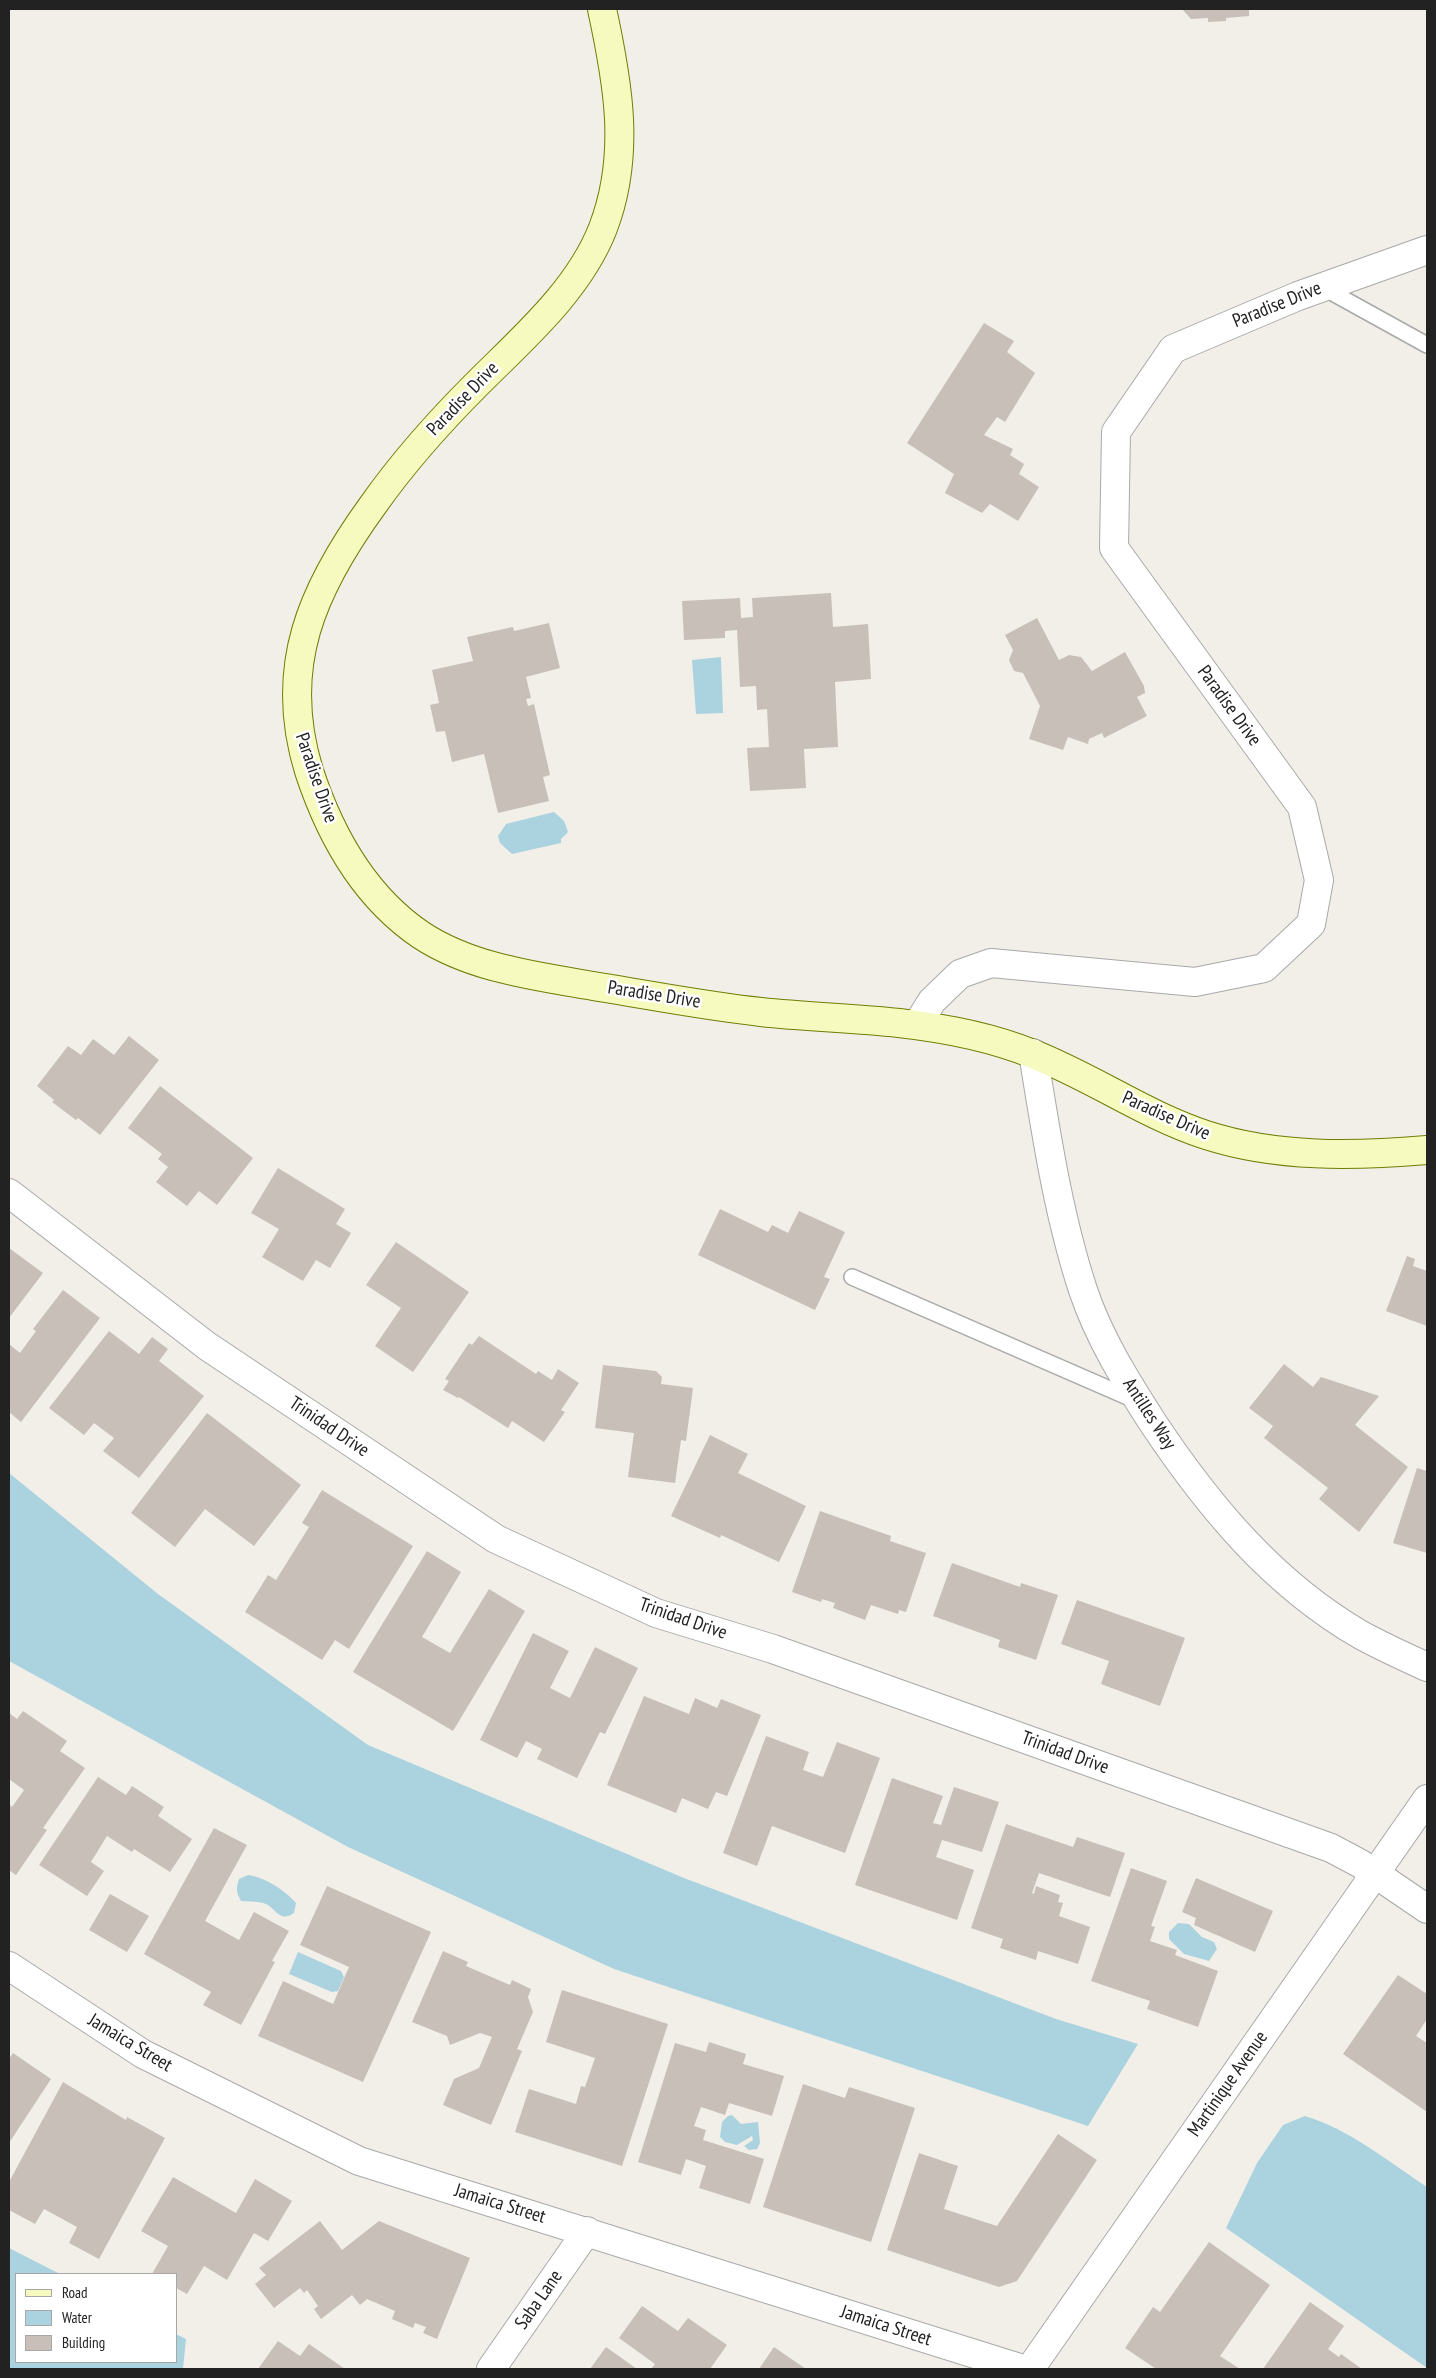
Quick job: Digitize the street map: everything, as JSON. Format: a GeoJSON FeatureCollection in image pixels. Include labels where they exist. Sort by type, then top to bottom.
{"type":"FeatureCollection","features":[{"type":"Feature","properties":{"kind":"street","name":"Paradise Drive"},"geometry":{"type":"LineString","coordinates":[[602,9],[618,93],[620,151],[610,206],[601,234],[586,261],[548,311],[424,439],[398,471],[350,537],[330,571],[312,611],[296,673],[296,715],[305,758],[332,829],[352,863],[373,892],[407,924],[426,938],[456,953],[478,961],[538,976],[714,1006],[756,1012],[917,1025],[996,1041],[1033,1053],[1182,1126],[1240,1145],[1345,1154],[1427,1150]]}},
{"type":"Feature","properties":{"kind":"street","name":"Paradise Drive"},"geometry":{"type":"LineString","coordinates":[[917,1025],[932,1001],[960,974],[991,963],[1195,982],[1264,968],[1311,924],[1319,880],[1302,807],[1114,548],[1116,432],[1173,349],[1322,287],[1427,250]]}},
{"type":"Feature","properties":{"kind":"street","name":"Antilles Way"},"geometry":{"type":"LineString","coordinates":[[1033,1053],[1058,1195],[1081,1283],[1095,1322],[1140,1403],[1205,1496],[1231,1527],[1290,1585],[1361,1635],[1427,1667]]}},
{"type":"Feature","properties":{"kind":"street","name":"Trinidad Drive"},"geometry":{"type":"LineString","coordinates":[[9,1194],[207,1346],[496,1539],[656,1613],[773,1648],[1331,1848],[1376,1873],[1427,1909]]}},
{"type":"Feature","properties":{"kind":"street","name":"Martinique Avenue"},"geometry":{"type":"LineString","coordinates":[[1030,2369],[1427,1799]]}},
{"type":"Feature","properties":{"kind":"street","name":"Jamaica Street"},"geometry":{"type":"LineString","coordinates":[[9,1966],[143,2054],[359,2161],[588,2231],[1023,2369]]}},
{"type":"Feature","properties":{"kind":"street","name":"Saba Lane"},"geometry":{"type":"LineString","coordinates":[[491,2369],[588,2231]]}},
{"type":"Feature","properties":{"kind":"lane"},"geometry":{"type":"LineString","coordinates":[[1322,287],[1427,345]]}},
{"type":"Feature","properties":{"kind":"lane"},"geometry":{"type":"LineString","coordinates":[[852,1277],[1140,1403]]}},
{"type":"Feature","properties":{"kind":"water"},"geometry":{"type":"Polygon","coordinates":[[[721,657],[723,713],[696,714],[692,660],[721,657]]]}},
{"type":"Feature","properties":{"kind":"water"},"geometry":{"type":"Polygon","coordinates":[[[554,812],[564,821],[568,832],[561,839],[561,843],[512,854],[500,843],[498,836],[506,824],[554,812]]]}},
{"type":"Feature","properties":{"kind":"water"},"geometry":{"type":"Polygon","coordinates":[[[9,1473],[158,1594],[368,1745],[684,1878],[1056,2019],[1138,2044],[1088,2126],[614,1969],[348,1847],[9,1661],[9,1473]]]}},
{"type":"Feature","properties":{"kind":"water"},"geometry":{"type":"Polygon","coordinates":[[[248,1875],[267,1881],[286,1893],[296,1903],[294,1913],[285,1917],[263,1903],[241,1901],[237,1892],[238,1882],[239,1879],[248,1875]]]}},
{"type":"Feature","properties":{"kind":"water"},"geometry":{"type":"Polygon","coordinates":[[[1178,1923],[1189,1924],[1202,1937],[1214,1942],[1217,1949],[1209,1961],[1184,1954],[1169,1939],[1169,1932],[1178,1923]]]}},
{"type":"Feature","properties":{"kind":"water"},"geometry":{"type":"Polygon","coordinates":[[[298,1952],[341,1971],[344,1977],[338,1991],[332,1992],[289,1974],[298,1952]]]}},
{"type":"Feature","properties":{"kind":"water"},"geometry":{"type":"Polygon","coordinates":[[[732,2115],[741,2124],[758,2122],[760,2143],[757,2149],[749,2150],[744,2146],[753,2140],[752,2136],[737,2145],[725,2142],[720,2137],[722,2122],[732,2115]]]}},
{"type":"Feature","properties":{"kind":"water"},"geometry":{"type":"Polygon","coordinates":[[[1305,2116],[1337,2129],[1353,2138],[1427,2187],[1427,2368],[1226,2228],[1257,2163],[1283,2125],[1305,2116]]]}},
{"type":"Feature","properties":{"kind":"water"},"geometry":{"type":"Polygon","coordinates":[[[9,2248],[58,2273],[15,2273],[15,2363],[178,2363],[178,2335],[186,2339],[183,2369],[9,2369],[9,2248]]]}},
{"type":"Feature","properties":{"kind":"building"},"geometry":{"type":"Polygon","coordinates":[[[1182,9],[1249,9],[1249,16],[1226,18],[1226,21],[1208,22],[1208,18],[1191,19],[1182,9]]]}},
{"type":"Feature","properties":{"kind":"building"},"geometry":{"type":"Polygon","coordinates":[[[984,323],[1014,341],[1007,352],[1035,373],[1005,422],[997,417],[984,435],[1013,449],[1010,455],[1024,464],[1019,474],[1039,487],[1018,521],[990,504],[982,513],[945,493],[954,474],[907,443],[984,323]]]}},
{"type":"Feature","properties":{"kind":"building"},"geometry":{"type":"Polygon","coordinates":[[[831,593],[833,627],[868,624],[871,679],[835,682],[838,747],[804,749],[806,788],[750,791],[747,748],[769,747],[767,709],[757,710],[756,686],[740,687],[737,630],[725,631],[725,638],[684,640],[682,601],[740,598],[741,618],[753,617],[752,598],[831,593]]]}},
{"type":"Feature","properties":{"kind":"building"},"geometry":{"type":"Polygon","coordinates":[[[1037,618],[1059,660],[1069,655],[1081,657],[1092,671],[1125,652],[1144,686],[1145,693],[1137,697],[1147,716],[1104,738],[1102,733],[1089,739],[1088,744],[1068,737],[1063,750],[1029,739],[1040,706],[1023,673],[1014,671],[1009,660],[1013,650],[1005,635],[1037,618]]]}},
{"type":"Feature","properties":{"kind":"building"},"geometry":{"type":"Polygon","coordinates":[[[549,623],[560,668],[526,677],[531,698],[526,699],[528,706],[534,704],[550,775],[543,777],[549,801],[498,813],[484,754],[452,762],[445,731],[436,732],[430,705],[439,703],[432,670],[473,661],[467,637],[513,627],[514,631],[549,623]]]}},
{"type":"Feature","properties":{"kind":"building"},"geometry":{"type":"Polygon","coordinates":[[[129,1036],[159,1060],[100,1135],[78,1118],[76,1120],[52,1102],[54,1100],[37,1086],[68,1046],[81,1055],[93,1039],[114,1055],[129,1036]]]}},
{"type":"Feature","properties":{"kind":"building"},"geometry":{"type":"Polygon","coordinates":[[[160,1086],[253,1158],[217,1205],[199,1191],[187,1206],[156,1182],[168,1167],[158,1159],[162,1154],[128,1128],[160,1086]]]}},
{"type":"Feature","properties":{"kind":"building"},"geometry":{"type":"Polygon","coordinates":[[[278,1168],[345,1209],[336,1224],[351,1233],[330,1268],[316,1260],[303,1281],[262,1257],[279,1229],[251,1213],[278,1168]]]}},
{"type":"Feature","properties":{"kind":"building"},"geometry":{"type":"Polygon","coordinates":[[[720,1209],[768,1232],[772,1225],[788,1233],[799,1211],[845,1232],[824,1277],[830,1279],[815,1310],[698,1255],[720,1209]]]}},
{"type":"Feature","properties":{"kind":"building"},"geometry":{"type":"Polygon","coordinates":[[[396,1242],[469,1292],[413,1372],[375,1346],[401,1308],[366,1285],[396,1242]]]}},
{"type":"Feature","properties":{"kind":"building"},"geometry":{"type":"Polygon","coordinates":[[[9,1248],[43,1273],[9,1318],[9,1248]]]}},
{"type":"Feature","properties":{"kind":"building"},"geometry":{"type":"Polygon","coordinates":[[[1407,1256],[1415,1259],[1413,1266],[1427,1271],[1427,1326],[1386,1311],[1407,1256]]]}},
{"type":"Feature","properties":{"kind":"building"},"geometry":{"type":"Polygon","coordinates":[[[63,1290],[100,1318],[21,1422],[9,1412],[9,1344],[20,1353],[36,1331],[33,1329],[63,1290]]]}},
{"type":"Feature","properties":{"kind":"building"},"geometry":{"type":"Polygon","coordinates":[[[109,1331],[139,1354],[152,1337],[168,1349],[159,1361],[204,1396],[139,1478],[103,1451],[114,1438],[94,1423],[84,1435],[49,1408],[109,1331]]]}},
{"type":"Feature","properties":{"kind":"building"},"geometry":{"type":"Polygon","coordinates":[[[479,1336],[536,1374],[538,1371],[552,1380],[558,1369],[579,1383],[561,1410],[565,1412],[544,1442],[512,1421],[508,1428],[459,1397],[443,1390],[449,1381],[445,1379],[469,1343],[472,1345],[479,1336]]]}},
{"type":"Feature","properties":{"kind":"building"},"geometry":{"type":"Polygon","coordinates":[[[1284,1364],[1313,1387],[1321,1377],[1379,1396],[1355,1425],[1408,1467],[1359,1532],[1319,1499],[1328,1488],[1264,1438],[1273,1426],[1249,1408],[1284,1364]]]}},
{"type":"Feature","properties":{"kind":"building"},"geometry":{"type":"Polygon","coordinates":[[[603,1365],[656,1371],[662,1377],[661,1384],[693,1388],[686,1441],[681,1440],[675,1483],[628,1477],[634,1433],[595,1428],[603,1365]]]}},
{"type":"Feature","properties":{"kind":"building"},"geometry":{"type":"Polygon","coordinates":[[[207,1413],[301,1485],[254,1546],[205,1509],[175,1547],[131,1513],[207,1413]]]}},
{"type":"Feature","properties":{"kind":"building"},"geometry":{"type":"Polygon","coordinates":[[[710,1435],[748,1454],[738,1473],[806,1506],[779,1562],[721,1535],[720,1538],[671,1516],[710,1435]]]}},
{"type":"Feature","properties":{"kind":"building"},"geometry":{"type":"Polygon","coordinates":[[[1417,1468],[1427,1471],[1427,1553],[1393,1543],[1417,1468]]]}},
{"type":"Feature","properties":{"kind":"building"},"geometry":{"type":"Polygon","coordinates":[[[322,1490],[413,1546],[349,1649],[335,1640],[322,1660],[245,1612],[268,1575],[276,1580],[309,1527],[302,1523],[322,1490]]]}},
{"type":"Feature","properties":{"kind":"building"},"geometry":{"type":"Polygon","coordinates":[[[820,1511],[891,1536],[890,1541],[926,1553],[906,1612],[899,1610],[898,1614],[871,1605],[865,1620],[833,1608],[835,1603],[822,1599],[821,1602],[792,1592],[820,1511]]]}},
{"type":"Feature","properties":{"kind":"building"},"geometry":{"type":"Polygon","coordinates":[[[427,1551],[461,1572],[422,1637],[450,1653],[489,1589],[525,1611],[453,1731],[353,1672],[427,1551]]]}},
{"type":"Feature","properties":{"kind":"building"},"geometry":{"type":"Polygon","coordinates":[[[952,1563],[1020,1587],[1021,1583],[1058,1595],[1036,1660],[998,1647],[1000,1640],[933,1616],[952,1563]]]}},
{"type":"Feature","properties":{"kind":"building"},"geometry":{"type":"Polygon","coordinates":[[[1077,1600],[1185,1638],[1160,1706],[1101,1684],[1109,1661],[1061,1644],[1077,1600]]]}},
{"type":"Feature","properties":{"kind":"building"},"geometry":{"type":"Polygon","coordinates":[[[533,1633],[569,1651],[550,1688],[570,1698],[595,1647],[638,1668],[605,1734],[600,1732],[577,1778],[537,1759],[542,1749],[526,1741],[517,1758],[480,1740],[533,1633]]]}},
{"type":"Feature","properties":{"kind":"building"},"geometry":{"type":"Polygon","coordinates":[[[644,1696],[689,1714],[695,1698],[717,1708],[721,1699],[761,1715],[727,1796],[716,1792],[708,1809],[682,1798],[676,1813],[607,1785],[644,1696]]]}},
{"type":"Feature","properties":{"kind":"building"},"geometry":{"type":"Polygon","coordinates":[[[23,1711],[67,1741],[60,1751],[85,1768],[43,1828],[47,1830],[16,1875],[9,1870],[9,1804],[12,1807],[24,1790],[9,1779],[9,1713],[17,1719],[23,1711]]]}},
{"type":"Feature","properties":{"kind":"building"},"geometry":{"type":"Polygon","coordinates":[[[766,1736],[809,1752],[803,1770],[823,1777],[837,1742],[880,1758],[845,1853],[772,1826],[757,1866],[723,1853],[766,1736]]]}},
{"type":"Feature","properties":{"kind":"building"},"geometry":{"type":"Polygon","coordinates":[[[98,1777],[126,1795],[132,1786],[164,1807],[158,1816],[192,1839],[170,1872],[134,1849],[132,1852],[107,1836],[91,1862],[104,1871],[87,1896],[39,1865],[98,1777]]]}},
{"type":"Feature","properties":{"kind":"building"},"geometry":{"type":"Polygon","coordinates":[[[892,1778],[943,1796],[933,1823],[941,1825],[954,1787],[999,1802],[982,1852],[942,1840],[936,1857],[974,1870],[957,1920],[855,1885],[892,1778]]]}},
{"type":"Feature","properties":{"kind":"building"},"geometry":{"type":"Polygon","coordinates":[[[1006,1824],[1073,1847],[1077,1837],[1125,1853],[1110,1897],[1039,1873],[1032,1893],[1034,1894],[1036,1886],[1060,1895],[1058,1902],[1063,1903],[1059,1916],[1090,1927],[1078,1964],[1038,1951],[1036,1960],[1000,1948],[1003,1939],[971,1928],[1006,1824]]]}},
{"type":"Feature","properties":{"kind":"building"},"geometry":{"type":"Polygon","coordinates":[[[214,1828],[247,1845],[205,1921],[239,1940],[254,1912],[289,1931],[272,1961],[275,1962],[241,2025],[203,2005],[211,1992],[144,1954],[214,1828]]]}},
{"type":"Feature","properties":{"kind":"building"},"geometry":{"type":"Polygon","coordinates":[[[1131,1868],[1167,1881],[1151,1926],[1155,1927],[1150,1941],[1177,1950],[1175,1955],[1218,1971],[1198,2027],[1147,2009],[1150,2001],[1091,1981],[1131,1868]]]}},
{"type":"Feature","properties":{"kind":"building"},"geometry":{"type":"Polygon","coordinates":[[[1196,1878],[1273,1911],[1255,1952],[1194,1925],[1196,1918],[1182,1912],[1196,1878]]]}},
{"type":"Feature","properties":{"kind":"building"},"geometry":{"type":"Polygon","coordinates":[[[327,1886],[431,1932],[363,2082],[258,2036],[283,1981],[333,2004],[349,1967],[300,1945],[327,1886]]]}},
{"type":"Feature","properties":{"kind":"building"},"geometry":{"type":"Polygon","coordinates":[[[110,1894],[149,1916],[127,1952],[89,1930],[110,1894]]]}},
{"type":"Feature","properties":{"kind":"building"},"geometry":{"type":"Polygon","coordinates":[[[443,1951],[468,1962],[466,1966],[510,1985],[512,1980],[531,1989],[528,1997],[533,2012],[517,2049],[522,2051],[491,2125],[443,2105],[454,2079],[479,2068],[492,2037],[480,2033],[450,2045],[447,2036],[412,2022],[443,1951]]]}},
{"type":"Feature","properties":{"kind":"building"},"geometry":{"type":"Polygon","coordinates":[[[1398,1975],[1427,1994],[1427,2019],[1416,2036],[1427,2043],[1427,2112],[1343,2054],[1398,1975]]]}},
{"type":"Feature","properties":{"kind":"building"},"geometry":{"type":"Polygon","coordinates":[[[562,1990],[668,2024],[622,2166],[515,2132],[529,2089],[576,2104],[581,2086],[585,2087],[595,2058],[546,2042],[562,1990]]]}},
{"type":"Feature","properties":{"kind":"building"},"geometry":{"type":"Polygon","coordinates":[[[709,2042],[746,2054],[743,2064],[784,2076],[772,2116],[729,2103],[725,2115],[701,2107],[694,2126],[706,2130],[703,2140],[764,2159],[750,2204],[699,2188],[706,2166],[686,2159],[681,2175],[638,2162],[675,2043],[706,2052],[709,2042]]]}},
{"type":"Feature","properties":{"kind":"building"},"geometry":{"type":"Polygon","coordinates":[[[13,2053],[51,2079],[9,2143],[9,2059],[13,2053]]]}},
{"type":"Feature","properties":{"kind":"building"},"geometry":{"type":"Polygon","coordinates":[[[63,2082],[126,2120],[127,2117],[165,2138],[99,2259],[69,2243],[77,2227],[44,2209],[35,2224],[9,2210],[9,2182],[63,2082]]]}},
{"type":"Feature","properties":{"kind":"building"},"geometry":{"type":"Polygon","coordinates":[[[803,2084],[845,2098],[849,2087],[915,2108],[871,2242],[763,2207],[803,2084]]]}},
{"type":"Feature","properties":{"kind":"building"},"geometry":{"type":"Polygon","coordinates":[[[1058,2134],[1097,2160],[1017,2281],[999,2287],[887,2250],[919,2153],[958,2166],[944,2209],[997,2226],[1058,2134]]]}},
{"type":"Feature","properties":{"kind":"building"},"geometry":{"type":"Polygon","coordinates":[[[173,2177],[236,2213],[255,2179],[292,2201],[268,2241],[254,2233],[227,2280],[204,2266],[187,2294],[178,2289],[178,2273],[153,2273],[168,2246],[141,2231],[173,2177]]]}},
{"type":"Feature","properties":{"kind":"building"},"geometry":{"type":"Polygon","coordinates":[[[320,2221],[342,2250],[379,2221],[470,2258],[437,2339],[423,2333],[426,2327],[415,2323],[413,2328],[392,2319],[395,2311],[367,2299],[360,2305],[352,2295],[321,2319],[314,2309],[318,2306],[307,2290],[304,2293],[300,2288],[274,2308],[255,2284],[266,2275],[259,2268],[320,2221]]]}},
{"type":"Feature","properties":{"kind":"building"},"geometry":{"type":"Polygon","coordinates":[[[1209,2242],[1270,2285],[1220,2356],[1240,2369],[1156,2369],[1125,2348],[1153,2307],[1160,2312],[1209,2242]]]}},
{"type":"Feature","properties":{"kind":"building"},"geometry":{"type":"Polygon","coordinates":[[[1310,2302],[1344,2326],[1328,2349],[1339,2357],[1341,2354],[1362,2369],[1263,2369],[1310,2302]]]}},
{"type":"Feature","properties":{"kind":"building"},"geometry":{"type":"Polygon","coordinates":[[[642,2306],[678,2331],[688,2318],[727,2345],[710,2369],[651,2369],[655,2364],[619,2338],[642,2306]]]}},
{"type":"Feature","properties":{"kind":"building"},"geometry":{"type":"Polygon","coordinates":[[[278,2341],[300,2356],[309,2344],[345,2369],[258,2369],[278,2341]]]}},
{"type":"Feature","properties":{"kind":"building"},"geometry":{"type":"Polygon","coordinates":[[[606,2347],[637,2369],[590,2369],[606,2347]]]}},
{"type":"Feature","properties":{"kind":"building"},"geometry":{"type":"Polygon","coordinates":[[[774,2347],[806,2369],[759,2369],[774,2347]]]}}]}
